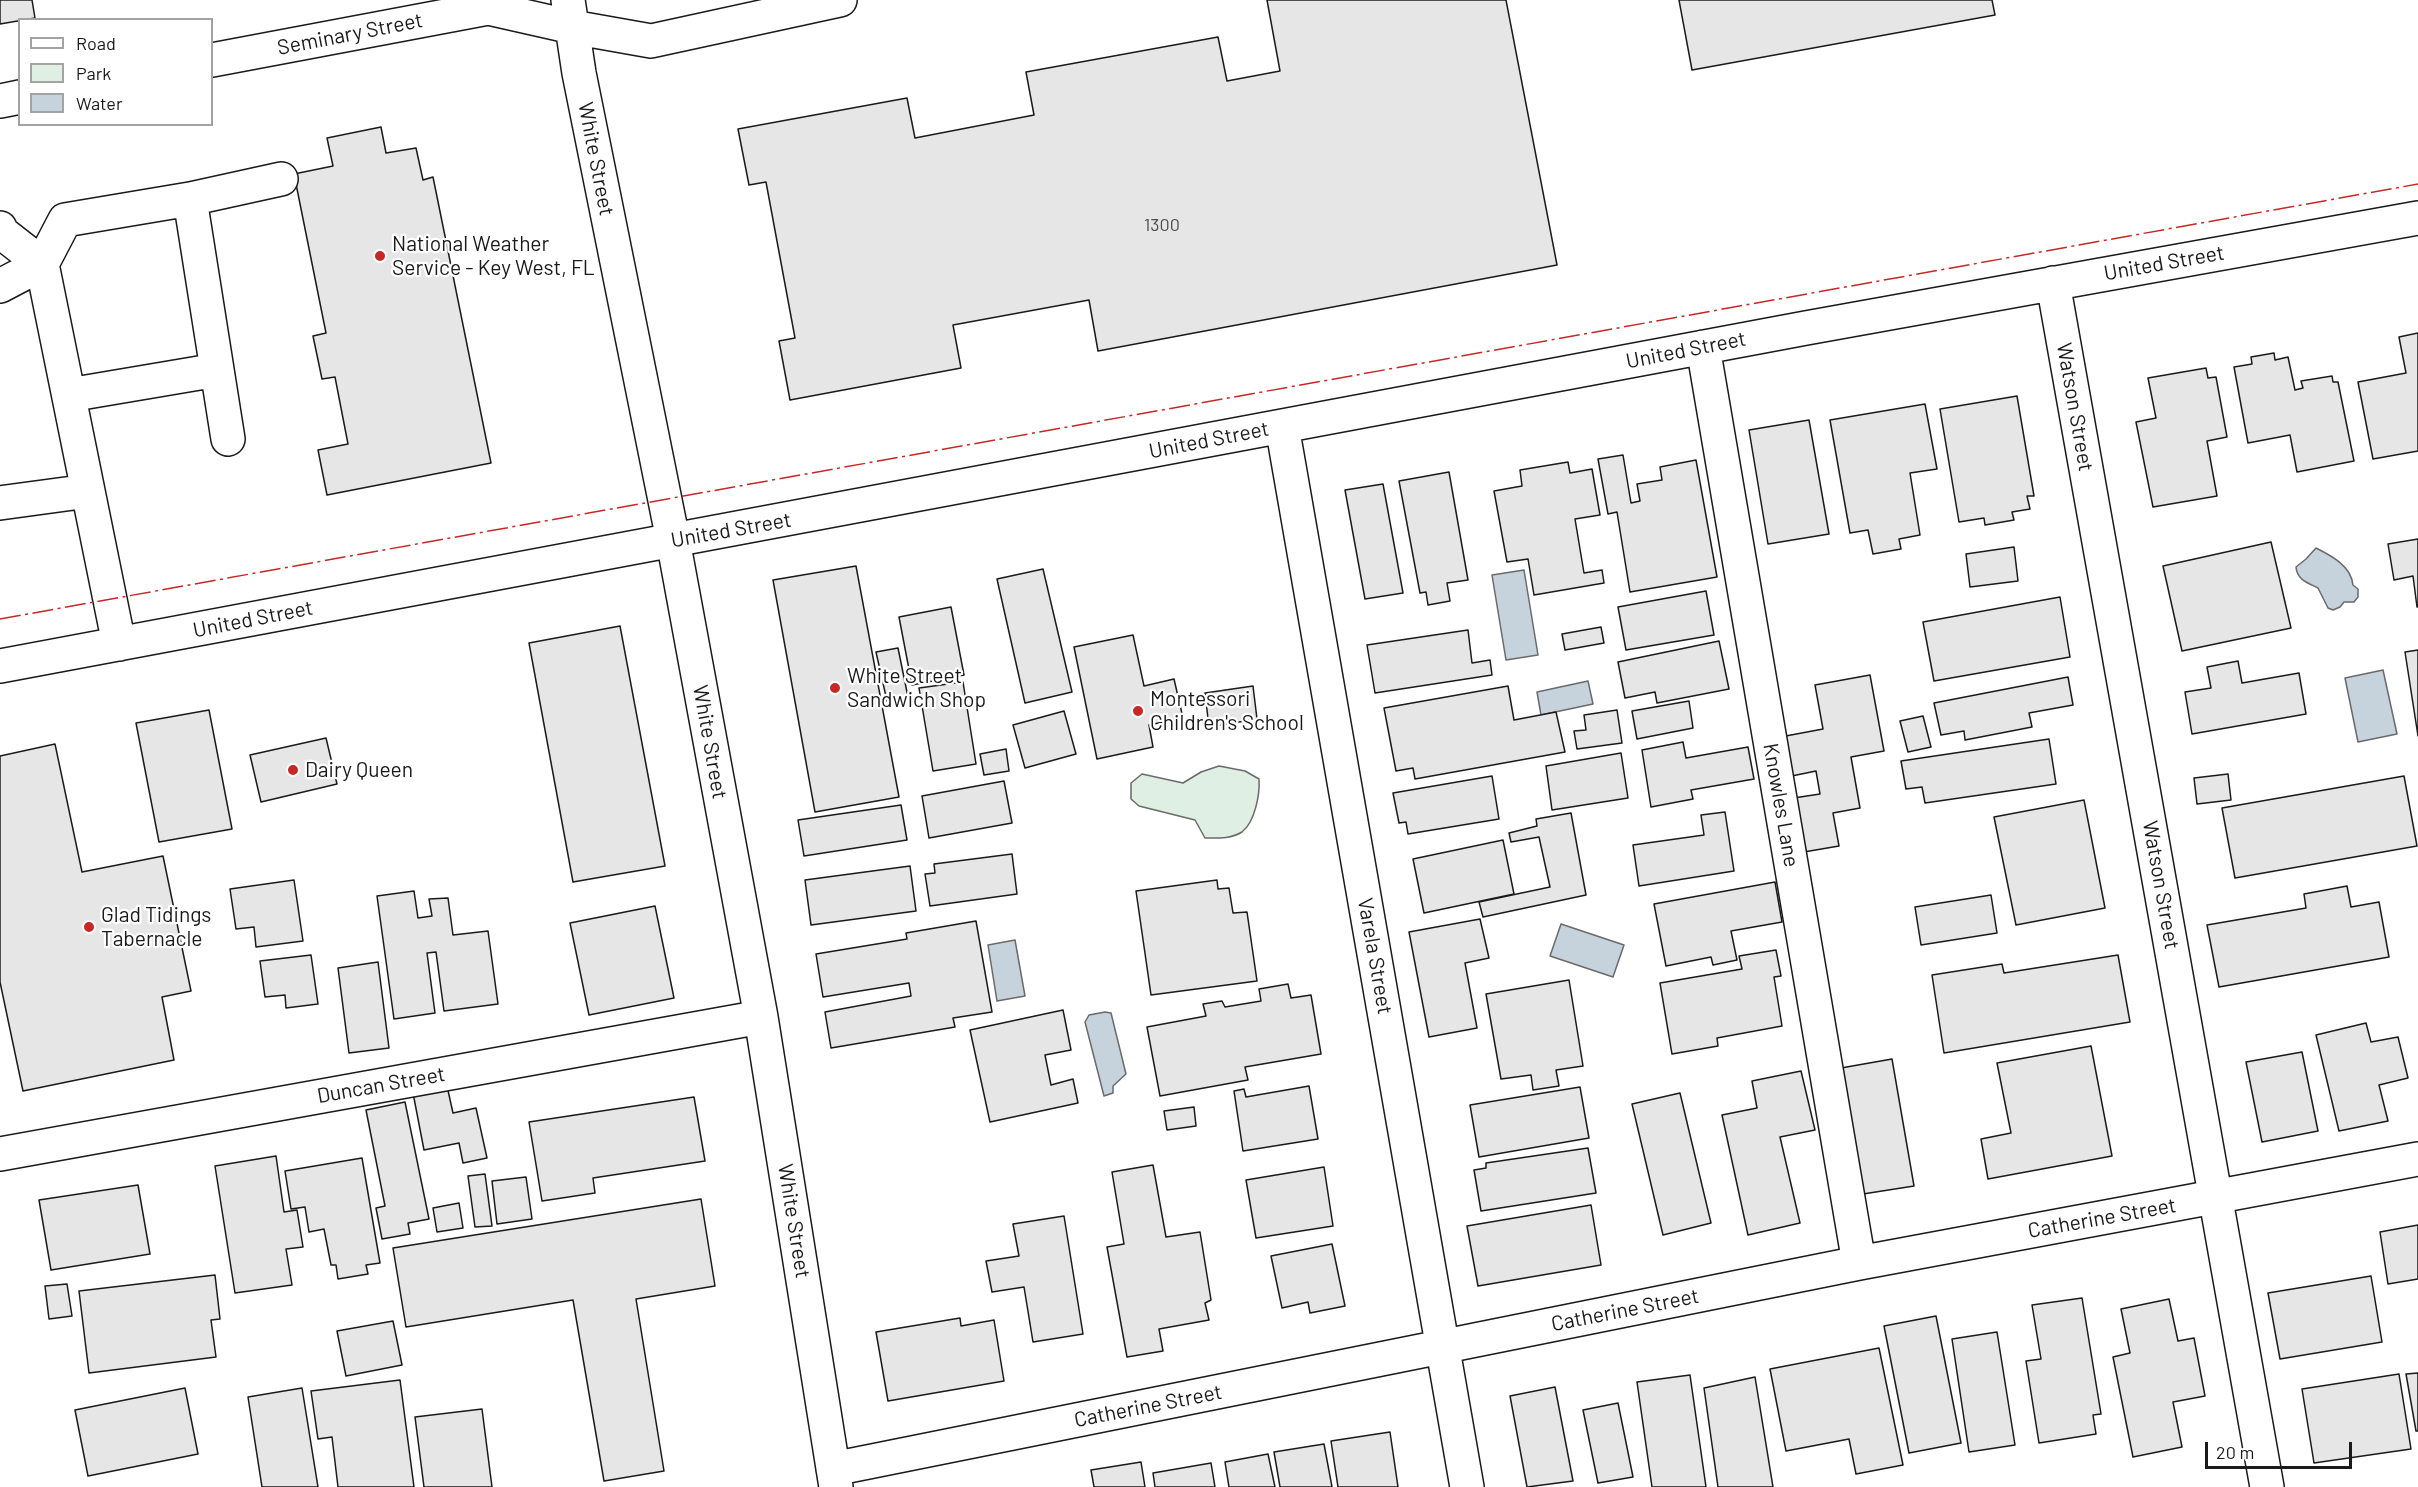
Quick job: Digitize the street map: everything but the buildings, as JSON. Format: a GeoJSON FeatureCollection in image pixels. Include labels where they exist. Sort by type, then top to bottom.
{"type":"FeatureCollection","features":[{"type":"Feature","properties":{"kind":"street","name":"Seminary Street"},"geometry":{"type":"LineString","coordinates":[[213,60],[488,8],[570,13],[651,40],[840,0]]}},
{"type":"Feature","properties":{"kind":"street","name":"White Street"},"geometry":{"type":"LineString","coordinates":[[570,13],[579,73],[673,540],[761,1017],[835,1478]]}},
{"type":"Feature","properties":{"kind":"street"},"geometry":{"type":"LineString","coordinates":[[0,100],[18,97]]}},
{"type":"Feature","properties":{"kind":"street"},"geometry":{"type":"LineString","coordinates":[[0,286],[42,264],[65,220],[190,199],[281,179]]}},
{"type":"Feature","properties":{"kind":"street"},"geometry":{"type":"LineString","coordinates":[[190,199],[228,439]]}},
{"type":"Feature","properties":{"kind":"street","name":"United Street"},"geometry":{"type":"LineString","coordinates":[[0,666],[1703,347],[2418,218]]}},
{"type":"Feature","properties":{"kind":"street"},"geometry":{"type":"LineString","coordinates":[[0,228],[1,232],[42,264],[119,644]]}},
{"type":"Feature","properties":{"kind":"street","name":"Watson Street"},"geometry":{"type":"LineString","coordinates":[[2053,283],[2267,1487]]}},
{"type":"Feature","properties":{"kind":"street","name":"Knowles Lane"},"geometry":{"type":"LineString","coordinates":[[1703,347],[1859,1263]]}},
{"type":"Feature","properties":{"kind":"street"},"geometry":{"type":"LineString","coordinates":[[69,395],[217,370]]}},
{"type":"Feature","properties":{"kind":"street","name":"Varela Street"},"geometry":{"type":"LineString","coordinates":[[1282,426],[1467,1487]]}},
{"type":"Feature","properties":{"kind":"street"},"geometry":{"type":"LineString","coordinates":[[0,503],[88,491]]}},
{"type":"Feature","properties":{"kind":"street","name":"Duncan Street"},"geometry":{"type":"LineString","coordinates":[[0,1154],[761,1017]]}},
{"type":"Feature","properties":{"kind":"street","name":"Catherine Street"},"geometry":{"type":"LineString","coordinates":[[835,1478],[1442,1347],[1859,1263],[2418,1160]]}},
{"type":"Feature","properties":{"kind":"green space"},"geometry":{"type":"Polygon","coordinates":[[[1219,766],[1245,771],[1259,779],[1259,792],[1250,822],[1242,832],[1233,836],[1205,838],[1195,820],[1139,806],[1131,799],[1131,783],[1142,774],[1183,783],[1201,772],[1219,766]]]}},
{"type":"Feature","properties":{"kind":"water"},"geometry":{"type":"Polygon","coordinates":[[[2316,548],[2334,558],[2349,572],[2353,585],[2358,589],[2358,597],[2354,602],[2344,602],[2333,610],[2328,608],[2318,588],[2298,575],[2296,567],[2316,548]]]}},
{"type":"Feature","properties":{"kind":"water"},"geometry":{"type":"Polygon","coordinates":[[[1524,570],[1538,655],[1506,660],[1492,575],[1524,570]]]}},
{"type":"Feature","properties":{"kind":"water"},"geometry":{"type":"Polygon","coordinates":[[[2383,670],[2397,734],[2358,742],[2345,678],[2383,670]]]}},
{"type":"Feature","properties":{"kind":"water"},"geometry":{"type":"Polygon","coordinates":[[[1588,681],[1593,704],[1541,715],[1537,692],[1588,681]]]}},
{"type":"Feature","properties":{"kind":"water"},"geometry":{"type":"Polygon","coordinates":[[[1561,924],[1624,945],[1613,977],[1550,956],[1561,924]]]}},
{"type":"Feature","properties":{"kind":"water"},"geometry":{"type":"Polygon","coordinates":[[[1015,940],[1025,996],[997,1001],[988,945],[1015,940]]]}},
{"type":"Feature","properties":{"kind":"water"},"geometry":{"type":"Polygon","coordinates":[[[1111,1013],[1126,1074],[1113,1086],[1113,1093],[1104,1096],[1085,1022],[1089,1015],[1111,1013]]]}},
{"type":"Feature","properties":{"kind":"power"},"geometry":{"type":"LineString","coordinates":[[0,619],[2418,184]]}},
{"type":"Feature","properties":{"kind":"place","name":"National Weather Service - Key West, FL"},"geometry":{"type":"Point","coordinates":[380,256]}},
{"type":"Feature","properties":{"kind":"place","name":"White Street Sandwich Shop"},"geometry":{"type":"Point","coordinates":[835,688]}},
{"type":"Feature","properties":{"kind":"place","name":"Montessori Children's School"},"geometry":{"type":"Point","coordinates":[1138,711]}},
{"type":"Feature","properties":{"kind":"place","name":"Dairy Queen"},"geometry":{"type":"Point","coordinates":[293,770]}},
{"type":"Feature","properties":{"kind":"place","name":"Glad Tidings Tabernacle"},"geometry":{"type":"Point","coordinates":[89,927]}}]}
